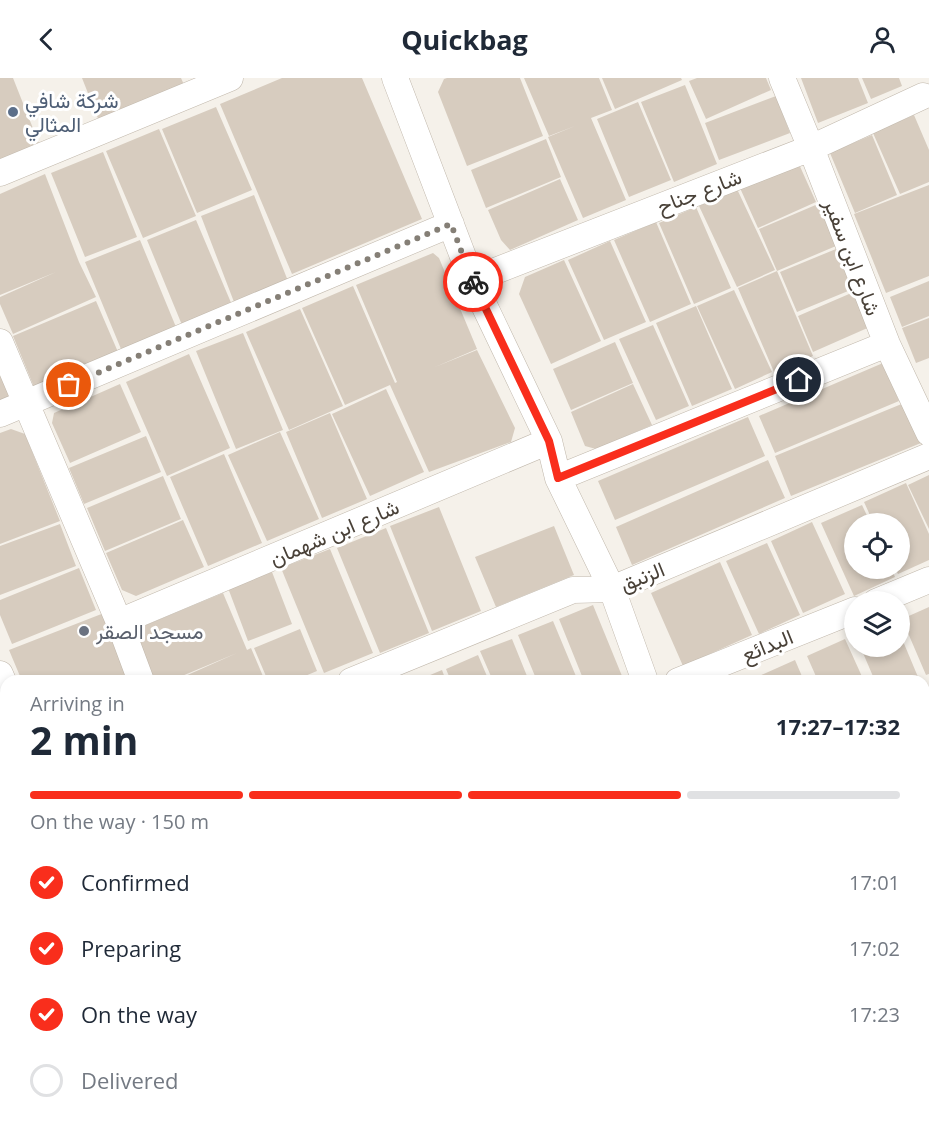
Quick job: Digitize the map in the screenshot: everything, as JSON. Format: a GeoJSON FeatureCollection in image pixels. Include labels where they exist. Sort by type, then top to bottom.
{"type":"FeatureCollection","features":[{"type":"Feature","properties":{"kind":"street"},"geometry":{"type":"LineString","coordinates":[[0,173],[230,78]]}},
{"type":"Feature","properties":{"kind":"street","name":"شارع ابن سفير"},"geometry":{"type":"LineString","coordinates":[[782,78],[887,344],[929,433]]}},
{"type":"Feature","properties":{"kind":"street"},"geometry":{"type":"LineString","coordinates":[[402,80],[472,280],[549,441],[558,478],[612,589],[643,675]]}},
{"type":"Feature","properties":{"kind":"street","name":"شارع جناح"},"geometry":{"type":"LineString","coordinates":[[472,280],[811,148],[922,95]]}},
{"type":"Feature","properties":{"kind":"street"},"geometry":{"type":"LineString","coordinates":[[0,414],[451,224]]}},
{"type":"Feature","properties":{"kind":"street"},"geometry":{"type":"LineString","coordinates":[[0,342],[119,622],[139,675]]}},
{"type":"Feature","properties":{"kind":"street"},"geometry":{"type":"LineString","coordinates":[[558,478],[887,344]]}},
{"type":"Feature","properties":{"kind":"street","name":"شارع ابن شهمان"},"geometry":{"type":"LineString","coordinates":[[119,622],[549,441]]}},
{"type":"Feature","properties":{"kind":"street","name":"الزنبق"},"geometry":{"type":"LineString","coordinates":[[366,675],[573,590],[612,589],[929,456]]}},
{"type":"Feature","properties":{"kind":"street"},"geometry":{"type":"LineString","coordinates":[[902,591],[929,580]]}},
{"type":"Feature","properties":{"kind":"street","name":"البدائع"},"geometry":{"type":"LineString","coordinates":[[693,675],[844,614]]}},
{"type":"Feature","properties":{"kind":"building","name":"شركة شافي المثالي"},"geometry":{"type":"Polygon","coordinates":[[[0,78],[13,78],[40,146],[0,162],[0,78]]]}},
{"type":"Feature","properties":{"kind":"building"},"geometry":{"type":"Polygon","coordinates":[[[82,78],[181,78],[185,87],[99,121],[82,78]]]}},
{"type":"Feature","properties":{"kind":"building"},"geometry":{"type":"Polygon","coordinates":[[[282,78],[362,78],[422,219],[292,274],[220,104],[282,78]]]}},
{"type":"Feature","properties":{"kind":"building"},"geometry":{"type":"Polygon","coordinates":[[[520,78],[543,136],[467,166],[438,92],[444,79],[520,78]]]}},
{"type":"Feature","properties":{"kind":"building"},"geometry":{"type":"Polygon","coordinates":[[[524,78],[599,78],[612,110],[591,118],[626,200],[583,218],[548,137],[575,126],[549,136],[524,78]]]}},
{"type":"Feature","properties":{"kind":"building"},"geometry":{"type":"Polygon","coordinates":[[[602,78],[681,78],[682,80],[615,109],[602,78]]]}},
{"type":"Feature","properties":{"kind":"building"},"geometry":{"type":"Polygon","coordinates":[[[697,78],[766,78],[771,90],[706,119],[689,81],[697,78]]]}},
{"type":"Feature","properties":{"kind":"building"},"geometry":{"type":"Polygon","coordinates":[[[801,78],[858,78],[868,103],[818,123],[801,78]]]}},
{"type":"Feature","properties":{"kind":"building"},"geometry":{"type":"Polygon","coordinates":[[[862,78],[899,78],[902,86],[871,99],[862,78]]]}},
{"type":"Feature","properties":{"kind":"building"},"geometry":{"type":"Polygon","coordinates":[[[685,85],[717,164],[674,182],[641,102],[685,85]]]}},
{"type":"Feature","properties":{"kind":"building"},"geometry":{"type":"Polygon","coordinates":[[[776,96],[790,133],[719,160],[705,123],[776,96]]]}},
{"type":"Feature","properties":{"kind":"building"},"geometry":{"type":"Polygon","coordinates":[[[638,102],[671,180],[629,197],[597,119],[638,102]]]}},
{"type":"Feature","properties":{"kind":"building"},"geometry":{"type":"Polygon","coordinates":[[[216,107],[252,190],[197,213],[162,129],[216,107]]]}},
{"type":"Feature","properties":{"kind":"building"},"geometry":{"type":"Polygon","coordinates":[[[914,115],[929,150],[929,182],[900,194],[873,133],[914,115]]]}},
{"type":"Feature","properties":{"kind":"building"},"geometry":{"type":"Polygon","coordinates":[[[159,129],[196,216],[143,238],[106,151],[159,129]]]}},
{"type":"Feature","properties":{"kind":"building"},"geometry":{"type":"Polygon","coordinates":[[[872,135],[897,195],[855,213],[830,153],[872,135]]]}},
{"type":"Feature","properties":{"kind":"building"},"geometry":{"type":"Polygon","coordinates":[[[546,139],[561,177],[486,208],[471,170],[546,139]]]}},
{"type":"Feature","properties":{"kind":"building"},"geometry":{"type":"Polygon","coordinates":[[[103,152],[137,237],[85,257],[51,173],[103,152]]]}},
{"type":"Feature","properties":{"kind":"building"},"geometry":{"type":"Polygon","coordinates":[[[798,162],[816,202],[758,228],[740,188],[798,162]]]}},
{"type":"Feature","properties":{"kind":"building"},"geometry":{"type":"Polygon","coordinates":[[[45,174],[79,262],[96,297],[13,334],[0,304],[0,297],[56,272],[0,295],[0,194],[45,174]]]}},
{"type":"Feature","properties":{"kind":"building"},"geometry":{"type":"Polygon","coordinates":[[[560,179],[578,220],[510,250],[501,240],[488,210],[560,179]]]}},
{"type":"Feature","properties":{"kind":"building"},"geometry":{"type":"Polygon","coordinates":[[[929,185],[929,276],[886,293],[854,214],[929,185]]]}},
{"type":"Feature","properties":{"kind":"building"},"geometry":{"type":"Polygon","coordinates":[[[737,189],[775,270],[737,287],[699,206],[737,189]]]}},
{"type":"Feature","properties":{"kind":"building"},"geometry":{"type":"Polygon","coordinates":[[[254,195],[288,281],[234,302],[201,216],[254,195]]]}},
{"type":"Feature","properties":{"kind":"building"},"geometry":{"type":"Polygon","coordinates":[[[818,204],[836,246],[777,271],[759,229],[818,204]]]}},
{"type":"Feature","properties":{"kind":"building"},"geometry":{"type":"Polygon","coordinates":[[[696,207],[731,288],[694,304],[659,223],[696,207]]]}},
{"type":"Feature","properties":{"kind":"building"},"geometry":{"type":"Polygon","coordinates":[[[196,220],[232,305],[182,325],[147,240],[196,220]]]}},
{"type":"Feature","properties":{"kind":"building"},"geometry":{"type":"Polygon","coordinates":[[[656,222],[691,304],[650,322],[614,240],[656,222]]]}},
{"type":"Feature","properties":{"kind":"building"},"geometry":{"type":"Polygon","coordinates":[[[140,240],[176,327],[121,349],[85,262],[140,240]]]}},
{"type":"Feature","properties":{"kind":"building"},"geometry":{"type":"Polygon","coordinates":[[[610,241],[646,322],[604,340],[568,260],[610,241]]]}},
{"type":"Feature","properties":{"kind":"building"},"geometry":{"type":"Polygon","coordinates":[[[836,249],[853,289],[797,312],[780,272],[836,249]]]}},
{"type":"Feature","properties":{"kind":"building"},"geometry":{"type":"Polygon","coordinates":[[[433,253],[439,258],[477,349],[435,367],[477,350],[515,428],[511,442],[429,472],[390,385],[345,405],[302,308],[353,286],[395,383],[397,382],[356,285],[433,253]]]}},
{"type":"Feature","properties":{"kind":"building"},"geometry":{"type":"Polygon","coordinates":[[[564,260],[601,341],[551,364],[519,294],[525,277],[564,260]]]}},
{"type":"Feature","properties":{"kind":"building"},"geometry":{"type":"Polygon","coordinates":[[[777,271],[813,356],[774,372],[738,288],[777,271]]]}},
{"type":"Feature","properties":{"kind":"building"},"geometry":{"type":"Polygon","coordinates":[[[929,281],[929,316],[902,327],[890,297],[929,281]]]}},
{"type":"Feature","properties":{"kind":"building"},"geometry":{"type":"Polygon","coordinates":[[[734,290],[772,372],[735,389],[697,306],[734,290]]]}},
{"type":"Feature","properties":{"kind":"building"},"geometry":{"type":"Polygon","coordinates":[[[856,291],[872,326],[813,352],[798,316],[856,291]]]}},
{"type":"Feature","properties":{"kind":"building"},"geometry":{"type":"Polygon","coordinates":[[[96,301],[118,352],[34,387],[13,336],[96,301]]]}},
{"type":"Feature","properties":{"kind":"building"},"geometry":{"type":"Polygon","coordinates":[[[696,306],[732,389],[692,406],[656,323],[696,306]]]}},
{"type":"Feature","properties":{"kind":"building"},"geometry":{"type":"Polygon","coordinates":[[[300,309],[343,406],[289,430],[246,332],[300,309]]]}},
{"type":"Feature","properties":{"kind":"building"},"geometry":{"type":"Polygon","coordinates":[[[929,318],[929,358],[916,363],[902,328],[929,318]]]}},
{"type":"Feature","properties":{"kind":"building"},"geometry":{"type":"Polygon","coordinates":[[[653,325],[689,406],[656,420],[619,339],[653,325]]]}},
{"type":"Feature","properties":{"kind":"building"},"geometry":{"type":"Polygon","coordinates":[[[243,333],[283,430],[236,449],[196,351],[243,333]]]}},
{"type":"Feature","properties":{"kind":"building"},"geometry":{"type":"Polygon","coordinates":[[[615,342],[633,383],[571,410],[553,369],[615,342]]]}},
{"type":"Feature","properties":{"kind":"building"},"geometry":{"type":"Polygon","coordinates":[[[189,354],[230,448],[167,476],[126,382],[189,354]]]}},
{"type":"Feature","properties":{"kind":"building"},"geometry":{"type":"Polygon","coordinates":[[[883,363],[899,401],[775,453],[759,416],[883,363]]]}},
{"type":"Feature","properties":{"kind":"building"},"geometry":{"type":"Polygon","coordinates":[[[0,372],[11,398],[0,402],[0,372]]]}},
{"type":"Feature","properties":{"kind":"building"},"geometry":{"type":"Polygon","coordinates":[[[120,384],[141,432],[70,463],[52,423],[54,413],[120,384]]]}},
{"type":"Feature","properties":{"kind":"building"},"geometry":{"type":"Polygon","coordinates":[[[633,384],[652,425],[596,449],[585,446],[571,412],[633,384]]]}},
{"type":"Feature","properties":{"kind":"building"},"geometry":{"type":"Polygon","coordinates":[[[386,389],[424,472],[370,496],[332,414],[386,389]]]}},
{"type":"Feature","properties":{"kind":"building"},"geometry":{"type":"Polygon","coordinates":[[[904,403],[921,443],[791,496],[775,456],[904,403]]]}},
{"type":"Feature","properties":{"kind":"building"},"geometry":{"type":"Polygon","coordinates":[[[330,413],[367,499],[322,518],[286,432],[330,413]]]}},
{"type":"Feature","properties":{"kind":"building"},"geometry":{"type":"Polygon","coordinates":[[[748,417],[765,456],[615,520],[598,481],[748,417]]]}},
{"type":"Feature","properties":{"kind":"building"},"geometry":{"type":"Polygon","coordinates":[[[11,429],[25,434],[60,521],[0,544],[0,433],[11,429]]]}},
{"type":"Feature","properties":{"kind":"building"},"geometry":{"type":"Polygon","coordinates":[[[280,432],[319,519],[267,541],[228,455],[280,432]]]}},
{"type":"Feature","properties":{"kind":"building"},"geometry":{"type":"Polygon","coordinates":[[[146,436],[161,472],[84,504],[69,468],[146,436]]]}},
{"type":"Feature","properties":{"kind":"building"},"geometry":{"type":"Polygon","coordinates":[[[224,454],[262,543],[208,566],[170,477],[224,454]]]}},
{"type":"Feature","properties":{"kind":"building"},"geometry":{"type":"Polygon","coordinates":[[[768,460],[785,498],[632,565],[616,527],[768,460]]]}},
{"type":"Feature","properties":{"kind":"building"},"geometry":{"type":"Polygon","coordinates":[[[929,475],[929,529],[908,485],[929,475]]]}},
{"type":"Feature","properties":{"kind":"building"},"geometry":{"type":"Polygon","coordinates":[[[163,476],[181,519],[105,551],[87,508],[163,476]]]}},
{"type":"Feature","properties":{"kind":"building"},"geometry":{"type":"Polygon","coordinates":[[[906,483],[929,534],[929,560],[910,569],[910,513],[869,513],[864,502],[906,483]]]}},
{"type":"Feature","properties":{"kind":"building"},"geometry":{"type":"Polygon","coordinates":[[[862,505],[866,513],[844,513],[844,574],[821,523],[862,505]]]}},
{"type":"Feature","properties":{"kind":"building"},"geometry":{"type":"Polygon","coordinates":[[[439,507],[481,611],[432,631],[390,526],[439,507]]]}},
{"type":"Feature","properties":{"kind":"building"},"geometry":{"type":"Polygon","coordinates":[[[183,520],[204,567],[136,596],[122,590],[106,553],[183,520]]]}},
{"type":"Feature","properties":{"kind":"building"},"geometry":{"type":"Polygon","coordinates":[[[812,522],[844,594],[803,613],[771,541],[812,522]]]}},
{"type":"Feature","properties":{"kind":"building"},"geometry":{"type":"Polygon","coordinates":[[[60,524],[76,566],[0,595],[0,546],[60,524]]]}},
{"type":"Feature","properties":{"kind":"building"},"geometry":{"type":"Polygon","coordinates":[[[554,526],[574,575],[496,607],[475,557],[554,526]]]}},
{"type":"Feature","properties":{"kind":"building"},"geometry":{"type":"Polygon","coordinates":[[[386,528],[429,633],[380,653],[337,548],[386,528]]]}},
{"type":"Feature","properties":{"kind":"building"},"geometry":{"type":"Polygon","coordinates":[[[767,543],[800,615],[759,634],[726,561],[767,543]]]}},
{"type":"Feature","properties":{"kind":"building"},"geometry":{"type":"Polygon","coordinates":[[[330,549],[373,653],[324,673],[281,568],[330,549]]]}},
{"type":"Feature","properties":{"kind":"building"},"geometry":{"type":"Polygon","coordinates":[[[720,562],[752,635],[683,666],[651,593],[720,562]]]}},
{"type":"Feature","properties":{"kind":"building"},"geometry":{"type":"Polygon","coordinates":[[[79,568],[96,610],[12,644],[0,615],[0,600],[79,568]]]}},
{"type":"Feature","properties":{"kind":"building"},"geometry":{"type":"Polygon","coordinates":[[[272,572],[292,624],[248,641],[228,588],[272,572]]]}},
{"type":"Feature","properties":{"kind":"building"},"geometry":{"type":"Polygon","coordinates":[[[846,579],[891,579],[865,591],[852,591],[846,579]]]}},
{"type":"Feature","properties":{"kind":"building"},"geometry":{"type":"Polygon","coordinates":[[[223,593],[247,650],[251,648],[262,675],[188,675],[237,653],[184,675],[152,675],[136,637],[146,625],[223,593]]]}},
{"type":"Feature","properties":{"kind":"building"},"geometry":{"type":"Polygon","coordinates":[[[593,605],[622,675],[582,675],[559,619],[593,605]]]}},
{"type":"Feature","properties":{"kind":"building"},"geometry":{"type":"Polygon","coordinates":[[[929,607],[929,674],[926,675],[910,638],[910,615],[929,607]]]}},
{"type":"Feature","properties":{"kind":"building","name":"مسجد الصقر"},"geometry":{"type":"Polygon","coordinates":[[[104,613],[129,675],[19,675],[9,650],[104,613]]]}},
{"type":"Feature","properties":{"kind":"building"},"geometry":{"type":"Polygon","coordinates":[[[553,621],[576,675],[535,675],[518,635],[553,621]]]}},
{"type":"Feature","properties":{"kind":"building"},"geometry":{"type":"Polygon","coordinates":[[[300,629],[317,671],[307,675],[265,675],[254,648],[300,629]]]}},
{"type":"Feature","properties":{"kind":"building"},"geometry":{"type":"Polygon","coordinates":[[[512,639],[527,675],[490,675],[480,651],[512,639]]]}},
{"type":"Feature","properties":{"kind":"building"},"geometry":{"type":"Polygon","coordinates":[[[844,639],[844,657],[853,657],[861,675],[815,675],[807,656],[844,639]]]}},
{"type":"Feature","properties":{"kind":"building"},"geometry":{"type":"Polygon","coordinates":[[[478,655],[486,675],[448,675],[446,669],[478,655]]]}},
{"type":"Feature","properties":{"kind":"building"},"geometry":{"type":"Polygon","coordinates":[[[865,657],[910,657],[917,675],[872,675],[865,657]]]}},
{"type":"Feature","properties":{"kind":"building"},"geometry":{"type":"Polygon","coordinates":[[[795,660],[801,675],[761,675],[795,660]]]}},
{"type":"Feature","properties":{"kind":"building"},"geometry":{"type":"Polygon","coordinates":[[[442,670],[444,675],[430,675],[442,670]]]}},
{"type":"Feature","properties":{"kind":"way so far"},"geometry":{"type":"LineString","coordinates":[[69,385],[451,224],[473,282]]}},
{"type":"Feature","properties":{"kind":"place","name":"شركة شافي المثالي"},"geometry":{"type":"Point","coordinates":[13,112]}},
{"type":"Feature","properties":{"kind":"place","name":"مسجد الصقر"},"geometry":{"type":"Point","coordinates":[84,631]}},
{"type":"Feature","properties":{"kind":"route"},"geometry":{"type":"LineString","coordinates":[[473,282],[549,441],[558,478],[799,380]]}}]}
